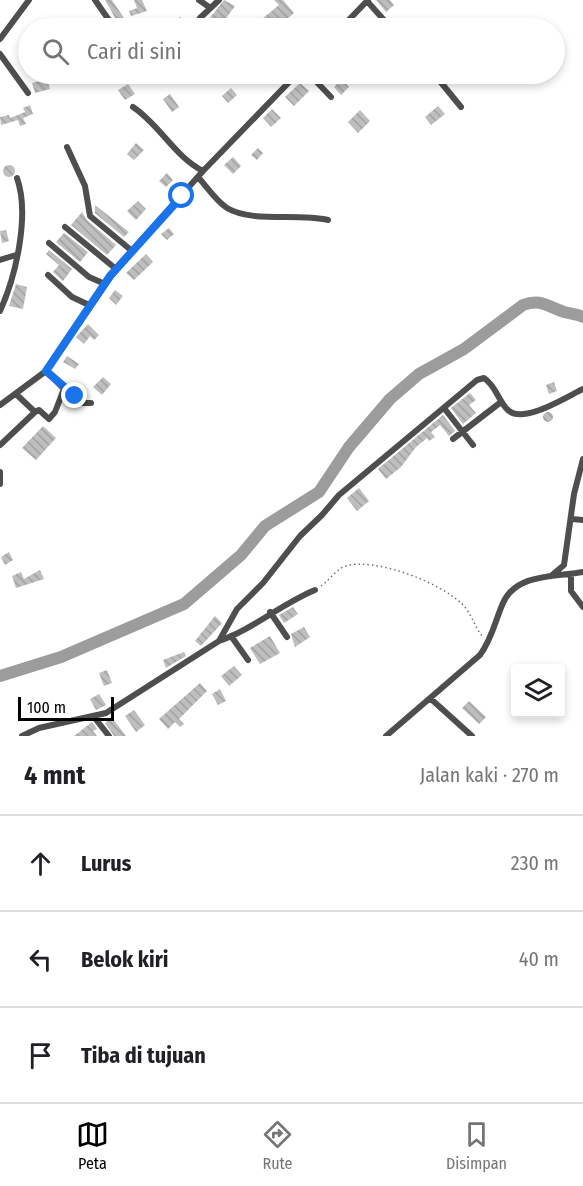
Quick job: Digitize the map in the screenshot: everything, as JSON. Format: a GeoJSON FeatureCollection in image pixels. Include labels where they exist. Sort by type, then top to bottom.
{"type":"FeatureCollection","features":[{"type":"Feature","properties":{"kind":"street"},"geometry":{"type":"LineString","coordinates":[[1,40],[29,0]]}},
{"type":"Feature","properties":{"kind":"street"},"geometry":{"type":"LineString","coordinates":[[95,0],[108,18]]}},
{"type":"Feature","properties":{"kind":"street"},"geometry":{"type":"LineString","coordinates":[[199,0],[209,7]]}},
{"type":"Feature","properties":{"kind":"street"},"geometry":{"type":"LineString","coordinates":[[200,18],[219,0]]}},
{"type":"Feature","properties":{"kind":"street"},"geometry":{"type":"LineString","coordinates":[[351,18],[368,1],[382,18]]}},
{"type":"Feature","properties":{"kind":"street"},"geometry":{"type":"LineString","coordinates":[[0,54],[18,79]]}},
{"type":"Feature","properties":{"kind":"street"},"geometry":{"type":"LineString","coordinates":[[22,84],[28,93]]}},
{"type":"Feature","properties":{"kind":"street"},"geometry":{"type":"LineString","coordinates":[[0,405],[17,395],[46,371],[89,305],[116,269],[201,174],[287,84]]}},
{"type":"Feature","properties":{"kind":"street"},"geometry":{"type":"LineString","coordinates":[[319,84],[331,96]]}},
{"type":"Feature","properties":{"kind":"street"},"geometry":{"type":"LineString","coordinates":[[442,84],[461,107]]}},
{"type":"Feature","properties":{"kind":"street"},"geometry":{"type":"LineString","coordinates":[[133,107],[150,120],[201,174],[225,207],[237,213],[305,215],[328,220]]}},
{"type":"Feature","properties":{"kind":"street"},"geometry":{"type":"LineString","coordinates":[[67,147],[86,186],[90,216],[132,251]]}},
{"type":"Feature","properties":{"kind":"street"},"geometry":{"type":"LineString","coordinates":[[0,310],[10,286],[24,207],[17,178]]}},
{"type":"Feature","properties":{"kind":"street"},"geometry":{"type":"LineString","coordinates":[[65,227],[116,269]]}},
{"type":"Feature","properties":{"kind":"street"},"geometry":{"type":"LineString","coordinates":[[49,243],[89,277],[105,284]]}},
{"type":"Feature","properties":{"kind":"street"},"geometry":{"type":"LineString","coordinates":[[0,260],[16,255]]}},
{"type":"Feature","properties":{"kind":"street"},"geometry":{"type":"LineString","coordinates":[[48,275],[72,297],[89,305]]}},
{"type":"Feature","properties":{"kind":"street"},"geometry":{"type":"LineString","coordinates":[[46,371],[82,403],[91,403]]}},
{"type":"Feature","properties":{"kind":"street"},"geometry":{"type":"LineString","coordinates":[[219,641],[237,609],[263,583],[300,536],[339,495],[480,378],[490,382],[508,411],[518,416],[535,412],[583,389]]}},
{"type":"Feature","properties":{"kind":"street"},"geometry":{"type":"LineString","coordinates":[[0,445],[34,412],[39,410],[49,418],[52,416],[64,389]]}},
{"type":"Feature","properties":{"kind":"street"},"geometry":{"type":"LineString","coordinates":[[17,395],[34,412]]}},
{"type":"Feature","properties":{"kind":"street"},"geometry":{"type":"LineString","coordinates":[[453,439],[501,402]]}},
{"type":"Feature","properties":{"kind":"street"},"geometry":{"type":"LineString","coordinates":[[444,408],[473,445]]}},
{"type":"Feature","properties":{"kind":"street"},"geometry":{"type":"LineString","coordinates":[[583,459],[574,494],[564,565],[569,574],[571,591],[583,607]]}},
{"type":"Feature","properties":{"kind":"street"},"geometry":{"type":"LineString","coordinates":[[0,472],[2,478],[0,484]]}},
{"type":"Feature","properties":{"kind":"street"},"geometry":{"type":"LineString","coordinates":[[572,519],[583,520]]}},
{"type":"Feature","properties":{"kind":"street"},"geometry":{"type":"LineString","coordinates":[[550,576],[564,565]]}},
{"type":"Feature","properties":{"kind":"street"},"geometry":{"type":"LineString","coordinates":[[386,736],[473,662],[488,644],[502,603],[510,592],[532,580],[583,572]]}},
{"type":"Feature","properties":{"kind":"street"},"geometry":{"type":"LineString","coordinates":[[22,736],[39,728],[94,717],[117,707],[219,641],[315,590]]}},
{"type":"Feature","properties":{"kind":"street"},"geometry":{"type":"LineString","coordinates":[[270,612],[287,637]]}},
{"type":"Feature","properties":{"kind":"street"},"geometry":{"type":"LineString","coordinates":[[231,636],[248,660]]}},
{"type":"Feature","properties":{"kind":"street"},"geometry":{"type":"LineString","coordinates":[[431,699],[472,736]]}},
{"type":"Feature","properties":{"kind":"street"},"geometry":{"type":"LineString","coordinates":[[94,717],[109,736]]}},
{"type":"Feature","properties":{"kind":"path"},"geometry":{"type":"LineString","coordinates":[[315,590],[345,566],[376,566],[401,572],[447,593],[464,606],[472,624],[488,644]]}},
{"type":"Feature","properties":{"kind":"building"},"geometry":{"type":"Polygon","coordinates":[[[105,0],[112,0],[124,18],[115,18],[105,0]]]}},
{"type":"Feature","properties":{"kind":"building"},"geometry":{"type":"Polygon","coordinates":[[[134,0],[142,0],[147,11],[131,16],[129,11],[137,8],[134,0]]]}},
{"type":"Feature","properties":{"kind":"building"},"geometry":{"type":"Polygon","coordinates":[[[224,0],[235,6],[226,18],[210,18],[224,0]]]}},
{"type":"Feature","properties":{"kind":"building"},"geometry":{"type":"Polygon","coordinates":[[[274,0],[283,0],[294,13],[288,18],[263,18],[279,5],[274,0]]]}},
{"type":"Feature","properties":{"kind":"building"},"geometry":{"type":"Polygon","coordinates":[[[376,0],[390,0],[394,5],[386,12],[376,0]]]}},
{"type":"Feature","properties":{"kind":"building"},"geometry":{"type":"Polygon","coordinates":[[[32,84],[48,84],[50,89],[35,93],[32,84]]]}},
{"type":"Feature","properties":{"kind":"building"},"geometry":{"type":"Polygon","coordinates":[[[128,84],[135,94],[125,100],[118,90],[128,84]]]}},
{"type":"Feature","properties":{"kind":"building"},"geometry":{"type":"Polygon","coordinates":[[[299,84],[309,91],[294,106],[285,97],[299,84]]]}},
{"type":"Feature","properties":{"kind":"building"},"geometry":{"type":"Polygon","coordinates":[[[337,84],[346,84],[349,87],[341,95],[334,87],[337,84]]]}},
{"type":"Feature","properties":{"kind":"building"},"geometry":{"type":"Polygon","coordinates":[[[231,88],[237,95],[228,103],[222,96],[231,88]]]}},
{"type":"Feature","properties":{"kind":"building"},"geometry":{"type":"Polygon","coordinates":[[[170,94],[179,107],[172,112],[163,99],[170,94]]]}},
{"type":"Feature","properties":{"kind":"building"},"geometry":{"type":"Polygon","coordinates":[[[30,105],[33,114],[23,118],[26,124],[20,126],[18,120],[1,125],[0,117],[9,115],[10,118],[25,112],[23,108],[30,105]]]}},
{"type":"Feature","properties":{"kind":"building"},"geometry":{"type":"Polygon","coordinates":[[[438,106],[445,114],[431,125],[425,117],[438,106]]]}},
{"type":"Feature","properties":{"kind":"building"},"geometry":{"type":"Polygon","coordinates":[[[272,109],[281,118],[271,127],[263,118],[272,109]]]}},
{"type":"Feature","properties":{"kind":"building"},"geometry":{"type":"Polygon","coordinates":[[[360,110],[370,121],[358,133],[348,122],[360,110]]]}},
{"type":"Feature","properties":{"kind":"building"},"geometry":{"type":"Polygon","coordinates":[[[136,143],[144,150],[134,160],[127,154],[136,143]]]}},
{"type":"Feature","properties":{"kind":"building"},"geometry":{"type":"Polygon","coordinates":[[[258,148],[263,153],[257,160],[251,155],[258,148]]]}},
{"type":"Feature","properties":{"kind":"building"},"geometry":{"type":"Polygon","coordinates":[[[233,157],[241,166],[233,174],[224,165],[233,157]]]}},
{"type":"Feature","properties":{"kind":"building"},"geometry":{"type":"Polygon","coordinates":[[[9,165],[15,171],[9,177],[3,171],[9,165]]]}},
{"type":"Feature","properties":{"kind":"building"},"geometry":{"type":"Polygon","coordinates":[[[167,173],[173,180],[166,187],[159,181],[167,173]]]}},
{"type":"Feature","properties":{"kind":"building"},"geometry":{"type":"Polygon","coordinates":[[[138,201],[146,209],[136,220],[127,211],[138,201]]]}},
{"type":"Feature","properties":{"kind":"building"},"geometry":{"type":"Polygon","coordinates":[[[95,205],[129,232],[124,237],[95,213],[95,205]]]}},
{"type":"Feature","properties":{"kind":"building"},"geometry":{"type":"Polygon","coordinates":[[[82,212],[87,220],[116,245],[107,255],[71,225],[82,212]]]}},
{"type":"Feature","properties":{"kind":"building"},"geometry":{"type":"Polygon","coordinates":[[[169,228],[174,234],[167,240],[161,234],[169,228]]]}},
{"type":"Feature","properties":{"kind":"building"},"geometry":{"type":"Polygon","coordinates":[[[6,230],[9,241],[2,243],[0,231],[6,230]]]}},
{"type":"Feature","properties":{"kind":"building"},"geometry":{"type":"Polygon","coordinates":[[[64,233],[88,252],[80,262],[56,242],[64,233]]]}},
{"type":"Feature","properties":{"kind":"building"},"geometry":{"type":"Polygon","coordinates":[[[49,250],[72,269],[63,281],[53,272],[59,265],[46,254],[49,250]]]}},
{"type":"Feature","properties":{"kind":"building"},"geometry":{"type":"Polygon","coordinates":[[[146,254],[153,262],[134,280],[126,273],[146,254]]]}},
{"type":"Feature","properties":{"kind":"building"},"geometry":{"type":"Polygon","coordinates":[[[16,284],[27,287],[23,309],[9,306],[16,284]]]}},
{"type":"Feature","properties":{"kind":"building"},"geometry":{"type":"Polygon","coordinates":[[[115,290],[123,296],[116,305],[109,298],[115,290]]]}},
{"type":"Feature","properties":{"kind":"building"},"geometry":{"type":"Polygon","coordinates":[[[88,324],[99,335],[94,340],[90,336],[84,344],[76,337],[88,324]]]}},
{"type":"Feature","properties":{"kind":"building"},"geometry":{"type":"Polygon","coordinates":[[[67,356],[79,364],[75,369],[63,362],[67,356]]]}},
{"type":"Feature","properties":{"kind":"building"},"geometry":{"type":"Polygon","coordinates":[[[103,377],[111,384],[102,395],[93,387],[103,377]]]}},
{"type":"Feature","properties":{"kind":"building"},"geometry":{"type":"Polygon","coordinates":[[[554,382],[557,391],[549,394],[546,385],[554,382]]]}},
{"type":"Feature","properties":{"kind":"building"},"geometry":{"type":"Polygon","coordinates":[[[470,393],[476,400],[469,405],[476,413],[463,424],[451,408],[470,393]]]}},
{"type":"Feature","properties":{"kind":"building"},"geometry":{"type":"Polygon","coordinates":[[[548,412],[553,417],[548,422],[543,417],[548,412]]]}},
{"type":"Feature","properties":{"kind":"building"},"geometry":{"type":"Polygon","coordinates":[[[443,415],[455,431],[449,436],[440,425],[431,432],[435,437],[429,441],[427,438],[416,447],[401,467],[386,479],[378,469],[443,415]]]}},
{"type":"Feature","properties":{"kind":"building"},"geometry":{"type":"Polygon","coordinates":[[[43,426],[56,438],[36,460],[22,448],[43,426]]]}},
{"type":"Feature","properties":{"kind":"building"},"geometry":{"type":"Polygon","coordinates":[[[359,488],[369,501],[357,511],[347,498],[359,488]]]}},
{"type":"Feature","properties":{"kind":"building"},"geometry":{"type":"Polygon","coordinates":[[[9,552],[13,560],[5,565],[1,557],[9,552]]]}},
{"type":"Feature","properties":{"kind":"building"},"geometry":{"type":"Polygon","coordinates":[[[40,570],[44,579],[16,588],[12,576],[21,572],[24,579],[40,570]]]}},
{"type":"Feature","properties":{"kind":"building"},"geometry":{"type":"Polygon","coordinates":[[[293,607],[298,614],[284,623],[279,615],[293,607]]]}},
{"type":"Feature","properties":{"kind":"building"},"geometry":{"type":"Polygon","coordinates":[[[215,616],[222,623],[201,646],[195,641],[215,616]]]}},
{"type":"Feature","properties":{"kind":"building"},"geometry":{"type":"Polygon","coordinates":[[[304,627],[310,637],[295,647],[291,634],[304,627]]]}},
{"type":"Feature","properties":{"kind":"building"},"geometry":{"type":"Polygon","coordinates":[[[270,636],[280,653],[260,664],[250,648],[270,636]]]}},
{"type":"Feature","properties":{"kind":"building"},"geometry":{"type":"Polygon","coordinates":[[[184,652],[186,656],[166,668],[163,660],[184,652]]]}},
{"type":"Feature","properties":{"kind":"building"},"geometry":{"type":"Polygon","coordinates":[[[234,666],[242,675],[229,686],[221,676],[234,666]]]}},
{"type":"Feature","properties":{"kind":"building"},"geometry":{"type":"Polygon","coordinates":[[[107,670],[112,683],[104,686],[99,673],[107,670]]]}},
{"type":"Feature","properties":{"kind":"building"},"geometry":{"type":"Polygon","coordinates":[[[200,683],[207,691],[179,719],[184,724],[180,727],[175,722],[168,729],[159,719],[200,683]]]}},
{"type":"Feature","properties":{"kind":"building"},"geometry":{"type":"Polygon","coordinates":[[[220,689],[226,701],[218,705],[212,694],[220,689]]]}},
{"type":"Feature","properties":{"kind":"building"},"geometry":{"type":"Polygon","coordinates":[[[99,694],[106,705],[96,710],[90,699],[99,694]]]}},
{"type":"Feature","properties":{"kind":"building"},"geometry":{"type":"Polygon","coordinates":[[[469,701],[486,717],[479,724],[462,708],[469,701]]]}},
{"type":"Feature","properties":{"kind":"building"},"geometry":{"type":"Polygon","coordinates":[[[134,710],[145,725],[136,732],[125,716],[134,710]]]}},
{"type":"Feature","properties":{"kind":"building"},"geometry":{"type":"Polygon","coordinates":[[[112,717],[126,736],[114,736],[105,723],[112,717]]]}},
{"type":"Feature","properties":{"kind":"building"},"geometry":{"type":"Polygon","coordinates":[[[92,722],[97,729],[93,731],[97,736],[74,736],[92,722]]]}},
{"type":"Feature","properties":{"kind":"waterway"},"geometry":{"type":"LineString","coordinates":[[0,676],[61,657],[184,604],[241,555],[265,526],[319,492],[349,447],[390,399],[419,374],[464,349],[523,305],[535,302],[583,317]]}},
{"type":"Feature","properties":{"kind":"route"},"geometry":{"type":"LineString","coordinates":[[75,396],[64,389],[46,371],[110,276],[182,196]]}}]}
